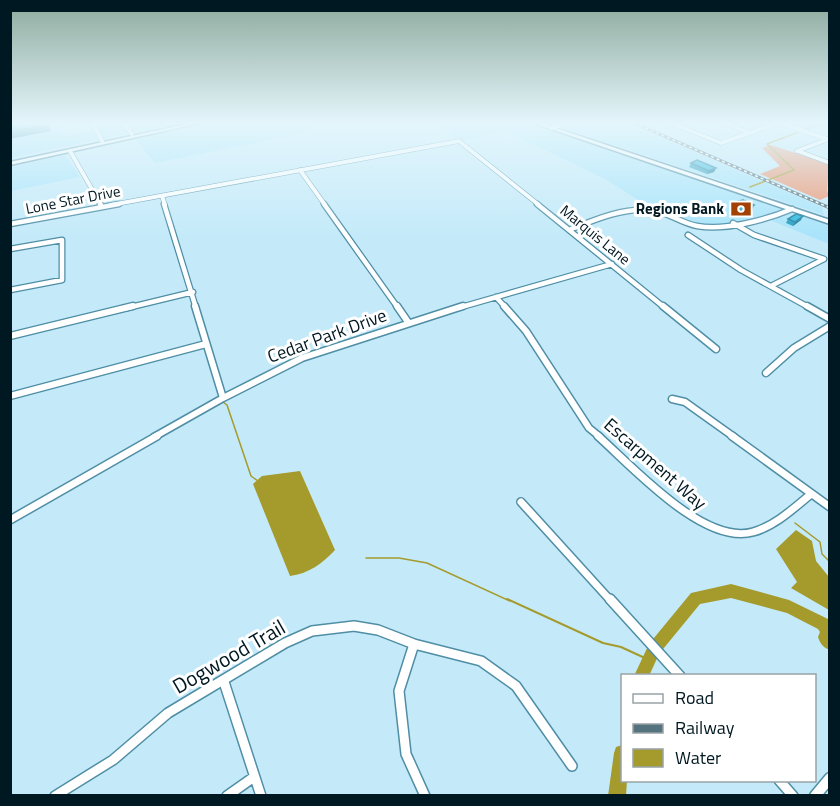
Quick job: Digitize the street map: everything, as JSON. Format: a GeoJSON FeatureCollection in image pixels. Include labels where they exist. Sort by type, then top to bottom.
{"type":"FeatureCollection","features":[{"type":"Feature","properties":{"kind":"main road"},"geometry":{"type":"LineString","coordinates":[[646,161],[830,222]]}},
{"type":"Feature","properties":{"kind":"street"},"geometry":{"type":"LineString","coordinates":[[74,161],[102,207]]}},
{"type":"Feature","properties":{"kind":"street","name":"Lone Star Drive"},"geometry":{"type":"LineString","coordinates":[[10,224],[351,161]]}},
{"type":"Feature","properties":{"kind":"street","name":"Marquis Lane"},"geometry":{"type":"LineString","coordinates":[[483,161],[716,350]]}},
{"type":"Feature","properties":{"kind":"street"},"geometry":{"type":"LineString","coordinates":[[300,170],[408,322]]}},
{"type":"Feature","properties":{"kind":"street"},"geometry":{"type":"LineString","coordinates":[[162,196],[193,291],[223,398]]}},
{"type":"Feature","properties":{"kind":"street"},"geometry":{"type":"LineString","coordinates":[[569,230],[604,215],[633,210],[658,211],[700,227],[733,223],[792,209]]}},
{"type":"Feature","properties":{"kind":"street"},"geometry":{"type":"LineString","coordinates":[[733,223],[754,235],[824,259],[771,286]]}},
{"type":"Feature","properties":{"kind":"street"},"geometry":{"type":"LineString","coordinates":[[688,235],[830,319]]}},
{"type":"Feature","properties":{"kind":"street"},"geometry":{"type":"LineString","coordinates":[[10,249],[62,240],[62,280],[10,290]]}},
{"type":"Feature","properties":{"kind":"street","name":"Cedar Park Drive"},"geometry":{"type":"LineString","coordinates":[[10,520],[223,398],[302,358],[408,322],[612,264]]}},
{"type":"Feature","properties":{"kind":"street"},"geometry":{"type":"LineString","coordinates":[[10,336],[193,291]]}},
{"type":"Feature","properties":{"kind":"street","name":"Escarpment Way"},"geometry":{"type":"LineString","coordinates":[[496,297],[526,331],[589,428],[688,515],[702,524],[719,531],[753,534],[766,529],[811,494]]}},
{"type":"Feature","properties":{"kind":"street"},"geometry":{"type":"LineString","coordinates":[[766,373],[794,348],[830,326]]}},
{"type":"Feature","properties":{"kind":"street"},"geometry":{"type":"LineString","coordinates":[[10,396],[206,344]]}},
{"type":"Feature","properties":{"kind":"street"},"geometry":{"type":"LineString","coordinates":[[672,399],[685,402],[830,507]]}},
{"type":"Feature","properties":{"kind":"street"},"geometry":{"type":"LineString","coordinates":[[521,502],[677,673]]}},
{"type":"Feature","properties":{"kind":"street","name":"Dogwood Trail"},"geometry":{"type":"LineString","coordinates":[[55,795],[113,760],[168,713],[224,682],[285,643],[312,631],[354,626],[378,630],[414,644],[481,662],[516,686],[572,766]]}},
{"type":"Feature","properties":{"kind":"street"},"geometry":{"type":"LineString","coordinates":[[414,644],[399,692],[406,754],[425,795]]}},
{"type":"Feature","properties":{"kind":"street"},"geometry":{"type":"LineString","coordinates":[[224,682],[261,795]]}},
{"type":"Feature","properties":{"kind":"street"},"geometry":{"type":"LineString","coordinates":[[227,795],[254,777]]}},
{"type":"Feature","properties":{"kind":"street"},"geometry":{"type":"LineString","coordinates":[[815,795],[830,778]]}},
{"type":"Feature","properties":{"kind":"street"},"geometry":{"type":"LineString","coordinates":[[781,782],[793,795]]}},
{"type":"Feature","properties":{"kind":"shaded area"},"geometry":{"type":"Polygon","coordinates":[[[40,161],[69,161],[80,177],[11,191],[11,167],[40,161]]]}},
{"type":"Feature","properties":{"kind":"shaded area"},"geometry":{"type":"Polygon","coordinates":[[[567,161],[638,161],[829,225],[829,244],[767,219],[699,228],[659,213],[605,179],[567,161]]]}},
{"type":"Feature","properties":{"kind":"shaded area"},"geometry":{"type":"Polygon","coordinates":[[[661,161],[715,161],[822,207],[824,215],[661,161]]]}},
{"type":"Feature","properties":{"kind":"shaded area"},"geometry":{"type":"Polygon","coordinates":[[[775,161],[819,161],[829,164],[827,190],[829,196],[820,200],[760,174],[780,166],[775,161]]]}},
{"type":"Feature","properties":{"kind":"water"},"geometry":{"type":"Polygon","coordinates":[[[300,471],[335,550],[315,567],[290,576],[253,484],[262,476],[300,471]]]}},
{"type":"Feature","properties":{"kind":"water"},"geometry":{"type":"Polygon","coordinates":[[[796,530],[812,541],[816,561],[829,577],[829,610],[791,588],[797,582],[776,549],[796,530]]]}},
{"type":"Feature","properties":{"kind":"building"},"geometry":{"type":"Polygon","coordinates":[[[698,161],[716,168],[709,171],[691,163],[698,161]]]}},
{"type":"Feature","properties":{"kind":"building"},"geometry":{"type":"Polygon","coordinates":[[[743,200],[754,205],[747,208],[735,202],[743,200]]]}},
{"type":"Feature","properties":{"kind":"building"},"geometry":{"type":"Polygon","coordinates":[[[796,214],[803,216],[795,222],[788,219],[796,214]]]}},
{"type":"Feature","properties":{"kind":"waterway"},"geometry":{"type":"LineString","coordinates":[[750,187],[794,170],[784,161]]}},
{"type":"Feature","properties":{"kind":"waterway"},"geometry":{"type":"LineString","coordinates":[[223,402],[227,405],[251,476],[258,481]]}},
{"type":"Feature","properties":{"kind":"waterway"},"geometry":{"type":"LineString","coordinates":[[795,523],[820,542],[822,554],[830,562]]}},
{"type":"Feature","properties":{"kind":"waterway"},"geometry":{"type":"LineString","coordinates":[[366,558],[399,558],[427,563],[510,601]]}},
{"type":"Feature","properties":{"kind":"waterway"},"geometry":{"type":"LineString","coordinates":[[642,674],[654,649],[696,598],[731,591],[789,607],[823,624],[828,631],[825,637],[830,643]]}},
{"type":"Feature","properties":{"kind":"waterway"},"geometry":{"type":"LineString","coordinates":[[507,599],[603,643],[621,647],[647,659]]}},
{"type":"Feature","properties":{"kind":"waterway"},"geometry":{"type":"LineString","coordinates":[[617,796],[621,762]]}},
{"type":"Feature","properties":{"kind":"railway"},"geometry":{"type":"LineString","coordinates":[[721,161],[830,208]]}},
{"type":"Feature","properties":{"kind":"place","name":"Regions Bank"},"geometry":{"type":"Point","coordinates":[741,209]}}]}
